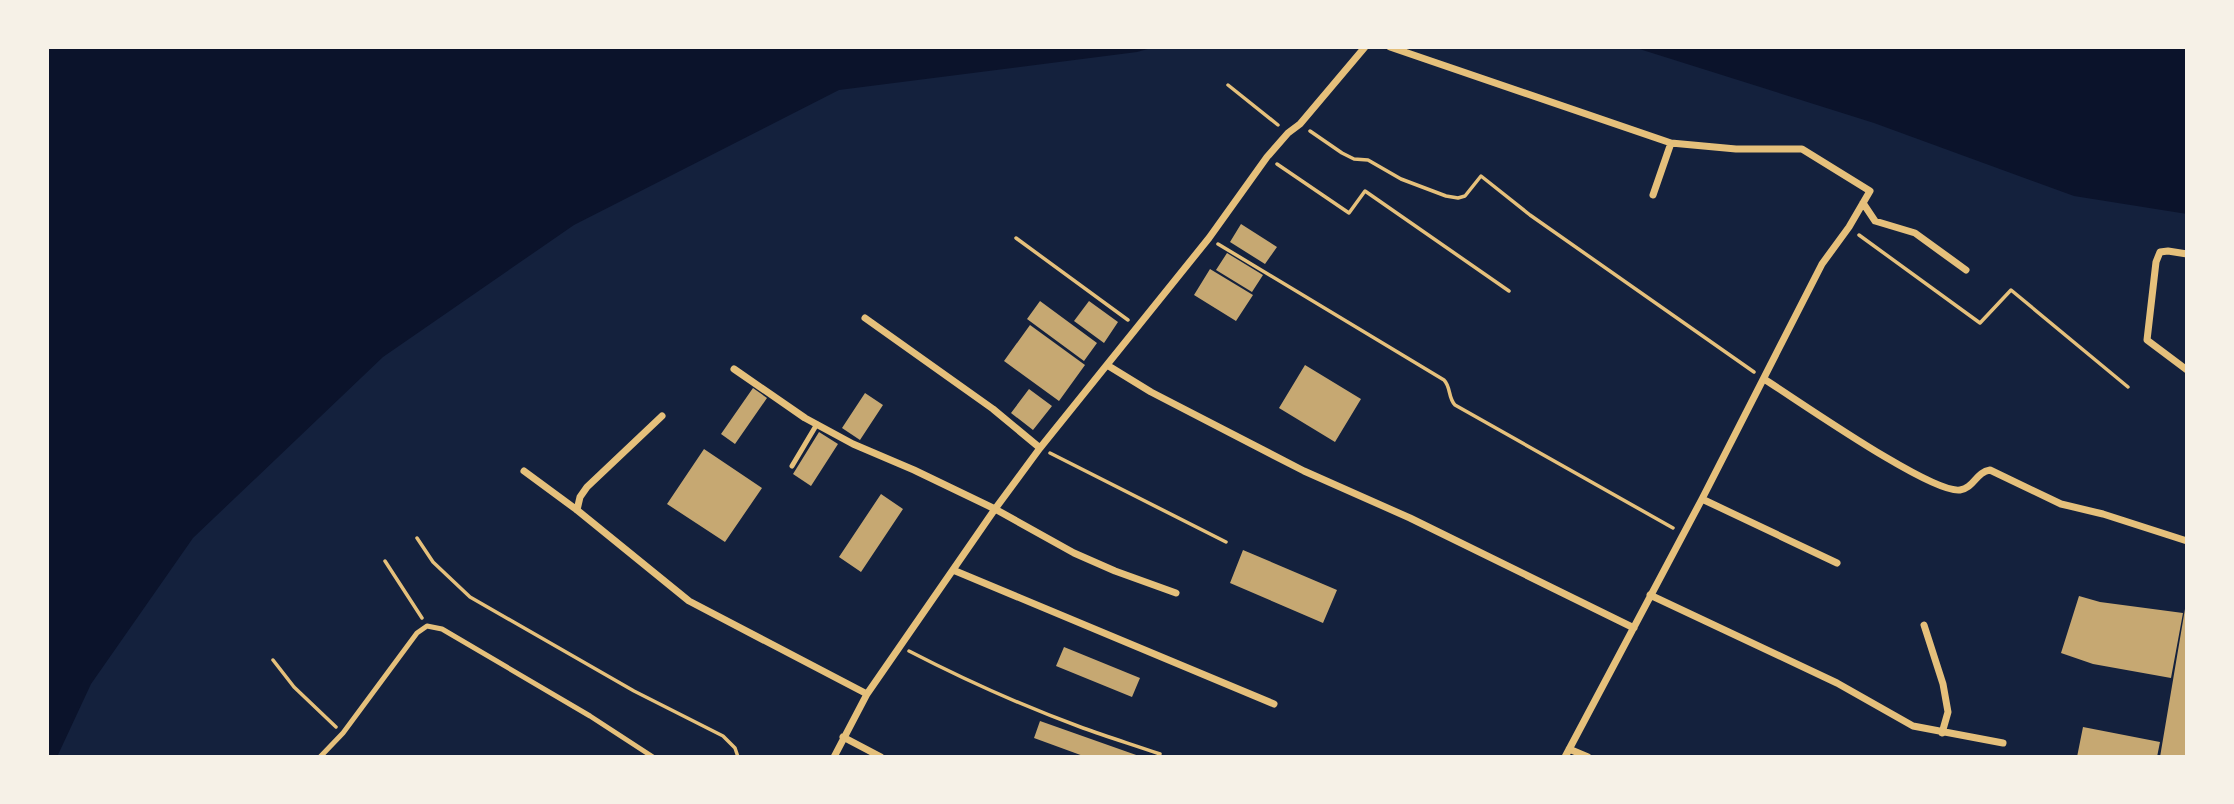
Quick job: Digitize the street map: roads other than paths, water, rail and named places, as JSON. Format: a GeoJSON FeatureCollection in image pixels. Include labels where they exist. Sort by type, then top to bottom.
{"type":"FeatureCollection","features":[{"type":"Feature","properties":{"kind":"street"},"geometry":{"type":"LineString","coordinates":[[834,757],[867,694],[1040,448],[1209,238],[1267,157],[1288,133],[1300,124],[1365,47]]}},
{"type":"Feature","properties":{"kind":"street"},"geometry":{"type":"LineString","coordinates":[[1391,47],[1671,143],[1736,149],[1802,149],[1870,191],[1849,227],[1822,264],[1684,534],[1565,757]]}},
{"type":"Feature","properties":{"kind":"street"},"geometry":{"type":"LineString","coordinates":[[1653,195],[1671,143]]}},
{"type":"Feature","properties":{"kind":"street"},"geometry":{"type":"LineString","coordinates":[[1863,204],[1875,221],[1915,233],[1966,270]]}},
{"type":"Feature","properties":{"kind":"street"},"geometry":{"type":"LineString","coordinates":[[2187,254],[2160,252],[2155,262],[2147,340],[2187,370]]}},
{"type":"Feature","properties":{"kind":"street"},"geometry":{"type":"LineString","coordinates":[[865,318],[993,409],[1040,448]]}},
{"type":"Feature","properties":{"kind":"street"},"geometry":{"type":"LineString","coordinates":[[1107,365],[1152,392],[1304,471],[1410,518],[1634,628]]}},
{"type":"Feature","properties":{"kind":"street"},"geometry":{"type":"LineString","coordinates":[[734,369],[817,424],[853,444],[995,509],[1074,553],[1176,593]]}},
{"type":"Feature","properties":{"kind":"street"},"geometry":{"type":"LineString","coordinates":[[1764,379],[1903,468],[1942,488],[1963,490],[1970,487],[1983,471],[1990,470],[2061,504],[2103,514],[2187,541]]}},
{"type":"Feature","properties":{"kind":"street"},"geometry":{"type":"LineString","coordinates":[[577,510],[580,497],[587,487],[663,416]]}},
{"type":"Feature","properties":{"kind":"street"},"geometry":{"type":"LineString","coordinates":[[524,471],[577,510],[689,601],[867,694]]}},
{"type":"Feature","properties":{"kind":"street"},"geometry":{"type":"LineString","coordinates":[[1702,499],[1838,562]]}},
{"type":"Feature","properties":{"kind":"street"},"geometry":{"type":"LineString","coordinates":[[953,570],[1274,704]]}},
{"type":"Feature","properties":{"kind":"street"},"geometry":{"type":"LineString","coordinates":[[1650,595],[1837,683],[1913,726],[2003,743]]}},
{"type":"Feature","properties":{"kind":"street"},"geometry":{"type":"LineString","coordinates":[[1924,625],[1943,684],[1948,712],[1942,733]]}},
{"type":"Feature","properties":{"kind":"street"},"geometry":{"type":"LineString","coordinates":[[843,737],[881,757]]}},
{"type":"Feature","properties":{"kind":"street"},"geometry":{"type":"LineString","coordinates":[[1569,749],[1588,757]]}},
{"type":"Feature","properties":{"kind":"lane"},"geometry":{"type":"LineString","coordinates":[[792,466],[817,424]]}},
{"type":"Feature","properties":{"kind":"lane"},"geometry":{"type":"LineString","coordinates":[[320,757],[342,733],[417,633],[427,626],[442,629],[590,716],[653,757]]}},
{"type":"Feature","properties":{"kind":"water"},"geometry":{"type":"Polygon","coordinates":[[[47,47],[1155,47],[1137,52],[839,90],[574,225],[383,357],[193,538],[91,684],[57,757],[47,757],[47,47]]]}},
{"type":"Feature","properties":{"kind":"water"},"geometry":{"type":"Polygon","coordinates":[[[1633,47],[2187,47],[2187,214],[2074,196],[1874,123],[1633,47]]]}}]}
